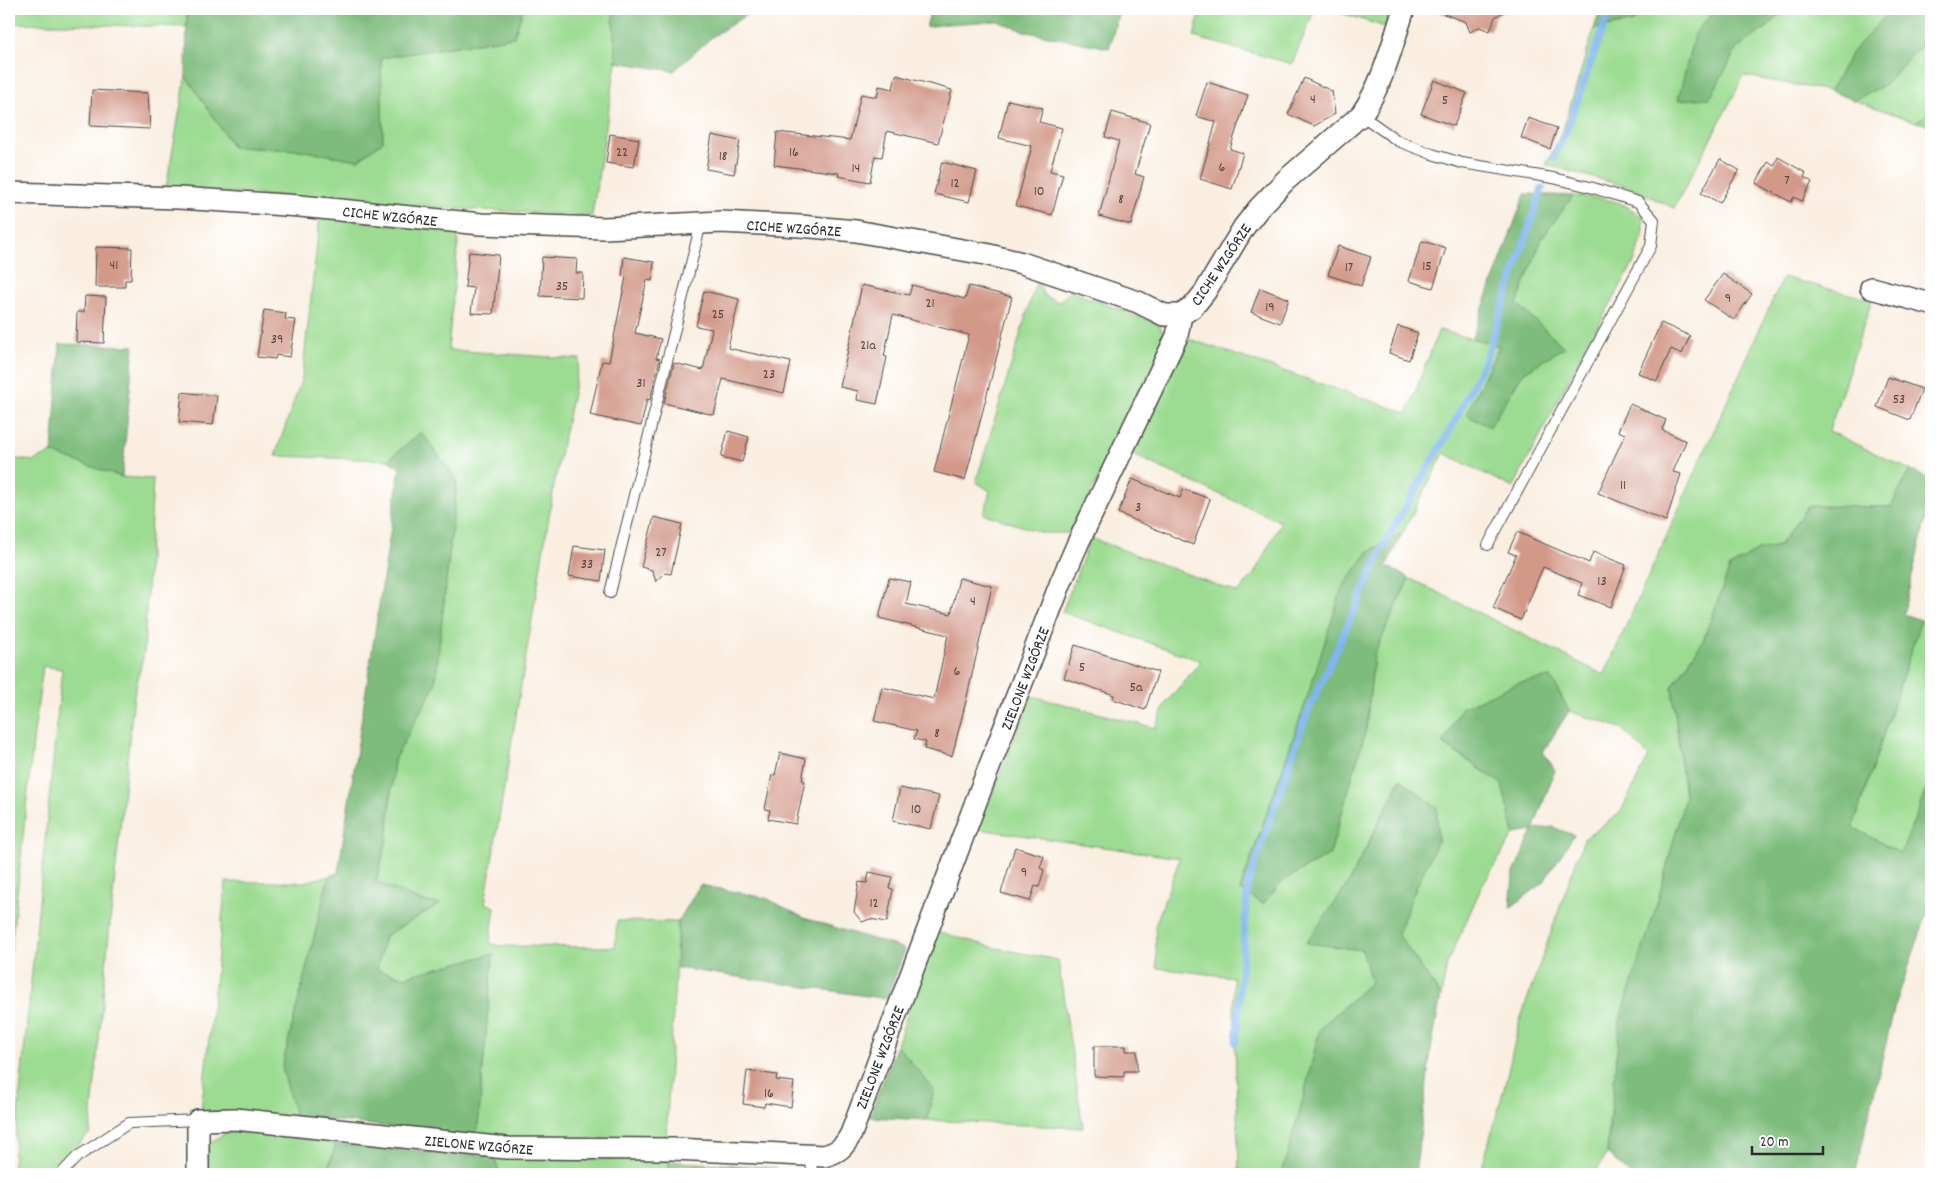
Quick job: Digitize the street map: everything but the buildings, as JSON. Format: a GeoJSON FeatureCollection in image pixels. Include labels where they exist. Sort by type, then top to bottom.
{"type":"FeatureCollection","features":[{"type":"Feature","properties":{"kind":"street","name":"CICHE WZGÓRZE"},"geometry":{"type":"LineString","coordinates":[[9,193],[179,198],[300,206],[481,224],[605,228],[721,222],[846,230],[985,254],[1022,263],[1138,302],[1164,315],[1182,315],[1194,308],[1244,227],[1259,208],[1286,180],[1361,116],[1370,104],[1381,78],[1404,9]]}},
{"type":"Feature","properties":{"kind":"street"},"geometry":{"type":"LineString","coordinates":[[1871,288],[1931,304]]}},
{"type":"Feature","properties":{"kind":"street","name":"ZIELONE WZGÓRZE"},"geometry":{"type":"LineString","coordinates":[[198,1120],[235,1119],[506,1148],[673,1149],[811,1165],[824,1156],[836,1153],[844,1146],[851,1134],[976,800],[1061,582],[1177,336],[1182,315]]}},
{"type":"Feature","properties":{"kind":"street"},"geometry":{"type":"LineString","coordinates":[[198,1120],[198,1174]]}},
{"type":"Feature","properties":{"kind":"lane"},"geometry":{"type":"LineString","coordinates":[[1361,116],[1398,141],[1432,154],[1462,163],[1553,178],[1590,187],[1638,202],[1654,220],[1652,246],[1488,545]]}},
{"type":"Feature","properties":{"kind":"lane"},"geometry":{"type":"LineString","coordinates":[[610,593],[700,223]]}},
{"type":"Feature","properties":{"kind":"lane"},"geometry":{"type":"LineString","coordinates":[[62,1174],[77,1157],[129,1123],[198,1120]]}},
{"type":"Feature","properties":{"kind":"green space"},"geometry":{"type":"Polygon","coordinates":[[[9,9],[187,9],[187,27],[9,23],[9,9]]]}},
{"type":"Feature","properties":{"kind":"green space"},"geometry":{"type":"Polygon","coordinates":[[[187,9],[523,9],[514,37],[381,58],[383,141],[358,160],[299,150],[233,147],[186,76],[187,9]]]}},
{"type":"Feature","properties":{"kind":"green space"},"geometry":{"type":"Polygon","coordinates":[[[523,9],[614,9],[616,63],[592,216],[429,207],[166,188],[186,76],[233,147],[299,150],[358,160],[383,141],[381,58],[514,37],[523,9]]]}},
{"type":"Feature","properties":{"kind":"green space"},"geometry":{"type":"Polygon","coordinates":[[[614,9],[755,9],[712,37],[674,71],[616,62],[614,9]]]}},
{"type":"Feature","properties":{"kind":"green space"},"geometry":{"type":"Polygon","coordinates":[[[931,9],[1120,9],[1109,48],[1027,32],[997,21],[926,27],[931,9]]]}},
{"type":"Feature","properties":{"kind":"green space"},"geometry":{"type":"Polygon","coordinates":[[[1178,9],[1315,9],[1292,64],[1194,37],[1200,13],[1178,9]]]}},
{"type":"Feature","properties":{"kind":"green space"},"geometry":{"type":"Polygon","coordinates":[[[1329,9],[1391,9],[1385,27],[1329,9]]]}},
{"type":"Feature","properties":{"kind":"green space"},"geometry":{"type":"Polygon","coordinates":[[[1600,9],[1645,9],[1633,22],[1594,29],[1600,9]]]}},
{"type":"Feature","properties":{"kind":"green space"},"geometry":{"type":"Polygon","coordinates":[[[1645,9],[1717,9],[1695,32],[1679,100],[1710,98],[1737,48],[1769,26],[1785,9],[1892,9],[1852,52],[1830,91],[1744,76],[1674,208],[1629,187],[1546,165],[1563,129],[1594,29],[1633,22],[1645,9]]]}},
{"type":"Feature","properties":{"kind":"green space"},"geometry":{"type":"Polygon","coordinates":[[[1717,9],[1785,9],[1769,26],[1737,48],[1710,98],[1678,100],[1695,32],[1717,9]]]}},
{"type":"Feature","properties":{"kind":"green space"},"geometry":{"type":"Polygon","coordinates":[[[1892,9],[1931,9],[1931,40],[1914,52],[1886,84],[1854,100],[1830,91],[1852,52],[1892,9]]]}},
{"type":"Feature","properties":{"kind":"green space"},"geometry":{"type":"Polygon","coordinates":[[[1931,40],[1931,112],[1916,122],[1854,100],[1886,84],[1914,52],[1931,40]]]}},
{"type":"Feature","properties":{"kind":"green space"},"geometry":{"type":"Polygon","coordinates":[[[1931,112],[1931,126],[1916,122],[1931,112]]]}},
{"type":"Feature","properties":{"kind":"green space"},"geometry":{"type":"Polygon","coordinates":[[[1525,194],[1573,196],[1542,238],[1517,304],[1564,347],[1523,373],[1490,427],[1466,415],[1499,346],[1472,338],[1525,194]]]}},
{"type":"Feature","properties":{"kind":"green space"},"geometry":{"type":"Polygon","coordinates":[[[1573,196],[1610,200],[1626,206],[1643,218],[1643,237],[1633,264],[1579,360],[1513,488],[1444,453],[1403,532],[1368,552],[1303,710],[1240,890],[1263,904],[1284,880],[1330,854],[1366,729],[1374,655],[1409,578],[1604,675],[1783,277],[1872,300],[1829,431],[1910,470],[1891,507],[1808,506],[1779,546],[1758,550],[1730,567],[1703,641],[1672,687],[1685,797],[1657,904],[1609,1119],[1607,1153],[1595,1174],[1480,1174],[1505,1085],[1519,1023],[1584,839],[1620,813],[1649,756],[1621,728],[1569,711],[1551,677],[1443,744],[1502,784],[1514,834],[1482,886],[1447,964],[1441,996],[1398,934],[1412,896],[1400,779],[1349,882],[1307,942],[1362,950],[1371,982],[1320,1028],[1282,1174],[1239,1174],[1233,977],[1157,968],[1155,926],[1180,858],[978,829],[1032,696],[1155,728],[1166,703],[1201,661],[1062,612],[1091,538],[1238,593],[1254,574],[1281,522],[1131,454],[1189,339],[1407,413],[1439,330],[1499,346],[1466,415],[1490,426],[1523,373],[1564,347],[1517,304],[1542,238],[1573,196]]]}},
{"type":"Feature","properties":{"kind":"green space"},"geometry":{"type":"Polygon","coordinates":[[[320,217],[459,232],[448,350],[580,359],[555,480],[485,903],[495,907],[490,943],[498,946],[615,947],[617,921],[678,922],[666,1140],[477,1137],[493,954],[403,977],[377,970],[385,936],[439,904],[421,901],[376,883],[387,839],[394,760],[435,684],[457,480],[421,432],[388,460],[275,456],[302,378],[320,217]]]}},
{"type":"Feature","properties":{"kind":"green space"},"geometry":{"type":"Polygon","coordinates":[[[1037,279],[1044,296],[1059,302],[1070,291],[1159,324],[1166,338],[1072,533],[1043,533],[984,514],[990,491],[976,482],[1037,279]]]}},
{"type":"Feature","properties":{"kind":"green space"},"geometry":{"type":"Polygon","coordinates":[[[60,344],[134,346],[122,477],[52,453],[60,344]]]}},
{"type":"Feature","properties":{"kind":"green space"},"geometry":{"type":"Polygon","coordinates":[[[421,432],[457,480],[435,685],[394,760],[387,839],[376,882],[421,901],[440,904],[385,936],[377,970],[403,977],[493,954],[477,1137],[295,1116],[282,1067],[329,876],[338,873],[400,468],[388,460],[421,432]]]}},
{"type":"Feature","properties":{"kind":"green space"},"geometry":{"type":"Polygon","coordinates":[[[52,453],[122,477],[153,479],[144,653],[134,695],[90,1133],[49,1174],[12,1174],[62,669],[43,666],[9,969],[9,458],[33,461],[52,453]]]}},
{"type":"Feature","properties":{"kind":"green space"},"geometry":{"type":"Polygon","coordinates":[[[1910,470],[1931,480],[1931,497],[1903,614],[1921,620],[1853,827],[1901,854],[1931,777],[1931,902],[1894,1009],[1855,1174],[1629,1174],[1607,1153],[1620,1020],[1657,904],[1685,797],[1672,687],[1703,641],[1730,567],[1758,550],[1779,546],[1808,506],[1891,507],[1910,470]]]}},
{"type":"Feature","properties":{"kind":"green space"},"geometry":{"type":"Polygon","coordinates":[[[1403,532],[1386,566],[1409,578],[1374,655],[1366,729],[1330,854],[1284,880],[1263,904],[1240,890],[1303,710],[1342,588],[1368,552],[1403,532]]]}},
{"type":"Feature","properties":{"kind":"green space"},"geometry":{"type":"Polygon","coordinates":[[[1921,620],[1931,623],[1931,777],[1901,854],[1853,827],[1921,620]]]}},
{"type":"Feature","properties":{"kind":"green space"},"geometry":{"type":"Polygon","coordinates":[[[1551,677],[1569,711],[1543,752],[1555,770],[1533,830],[1552,827],[1574,835],[1543,883],[1510,908],[1513,875],[1533,831],[1514,834],[1502,784],[1443,743],[1461,708],[1518,683],[1551,677]]]}},
{"type":"Feature","properties":{"kind":"green space"},"geometry":{"type":"Polygon","coordinates":[[[1401,779],[1437,808],[1438,841],[1412,896],[1398,934],[1441,996],[1432,1043],[1415,1174],[1282,1174],[1320,1028],[1371,982],[1362,950],[1306,943],[1349,882],[1401,779]]]}},
{"type":"Feature","properties":{"kind":"green space"},"geometry":{"type":"Polygon","coordinates":[[[329,876],[282,1067],[295,1116],[201,1111],[226,882],[304,882],[329,876]]]}},
{"type":"Feature","properties":{"kind":"green space"},"geometry":{"type":"Polygon","coordinates":[[[700,885],[766,898],[804,918],[905,949],[887,999],[677,968],[678,922],[700,885]]]}},
{"type":"Feature","properties":{"kind":"green space"},"geometry":{"type":"Polygon","coordinates":[[[935,931],[996,948],[1058,960],[1083,1128],[927,1120],[934,1090],[897,1045],[935,931]]]}},
{"type":"Feature","properties":{"kind":"green space"},"geometry":{"type":"Polygon","coordinates":[[[897,1045],[934,1090],[927,1120],[869,1117],[897,1045]]]}},
{"type":"Feature","properties":{"kind":"green space"},"geometry":{"type":"Polygon","coordinates":[[[252,1131],[336,1144],[326,1174],[208,1174],[208,1145],[225,1133],[252,1131]]]}},
{"type":"Feature","properties":{"kind":"green space"},"geometry":{"type":"Polygon","coordinates":[[[336,1144],[494,1156],[500,1174],[326,1174],[336,1144]]]}},
{"type":"Feature","properties":{"kind":"green space"},"geometry":{"type":"Polygon","coordinates":[[[494,1156],[669,1161],[669,1174],[500,1174],[494,1156]]]}},
{"type":"Feature","properties":{"kind":"green space"},"geometry":{"type":"Polygon","coordinates":[[[669,1161],[776,1168],[782,1174],[669,1174],[669,1161]]]}},
{"type":"Feature","properties":{"kind":"waterway"},"geometry":{"type":"LineString","coordinates":[[1554,158],[1569,124],[1610,9]]}},
{"type":"Feature","properties":{"kind":"waterway"},"geometry":{"type":"LineString","coordinates":[[1236,1043],[1248,884],[1305,719],[1385,543],[1453,425],[1486,358],[1542,188]]}}]}
